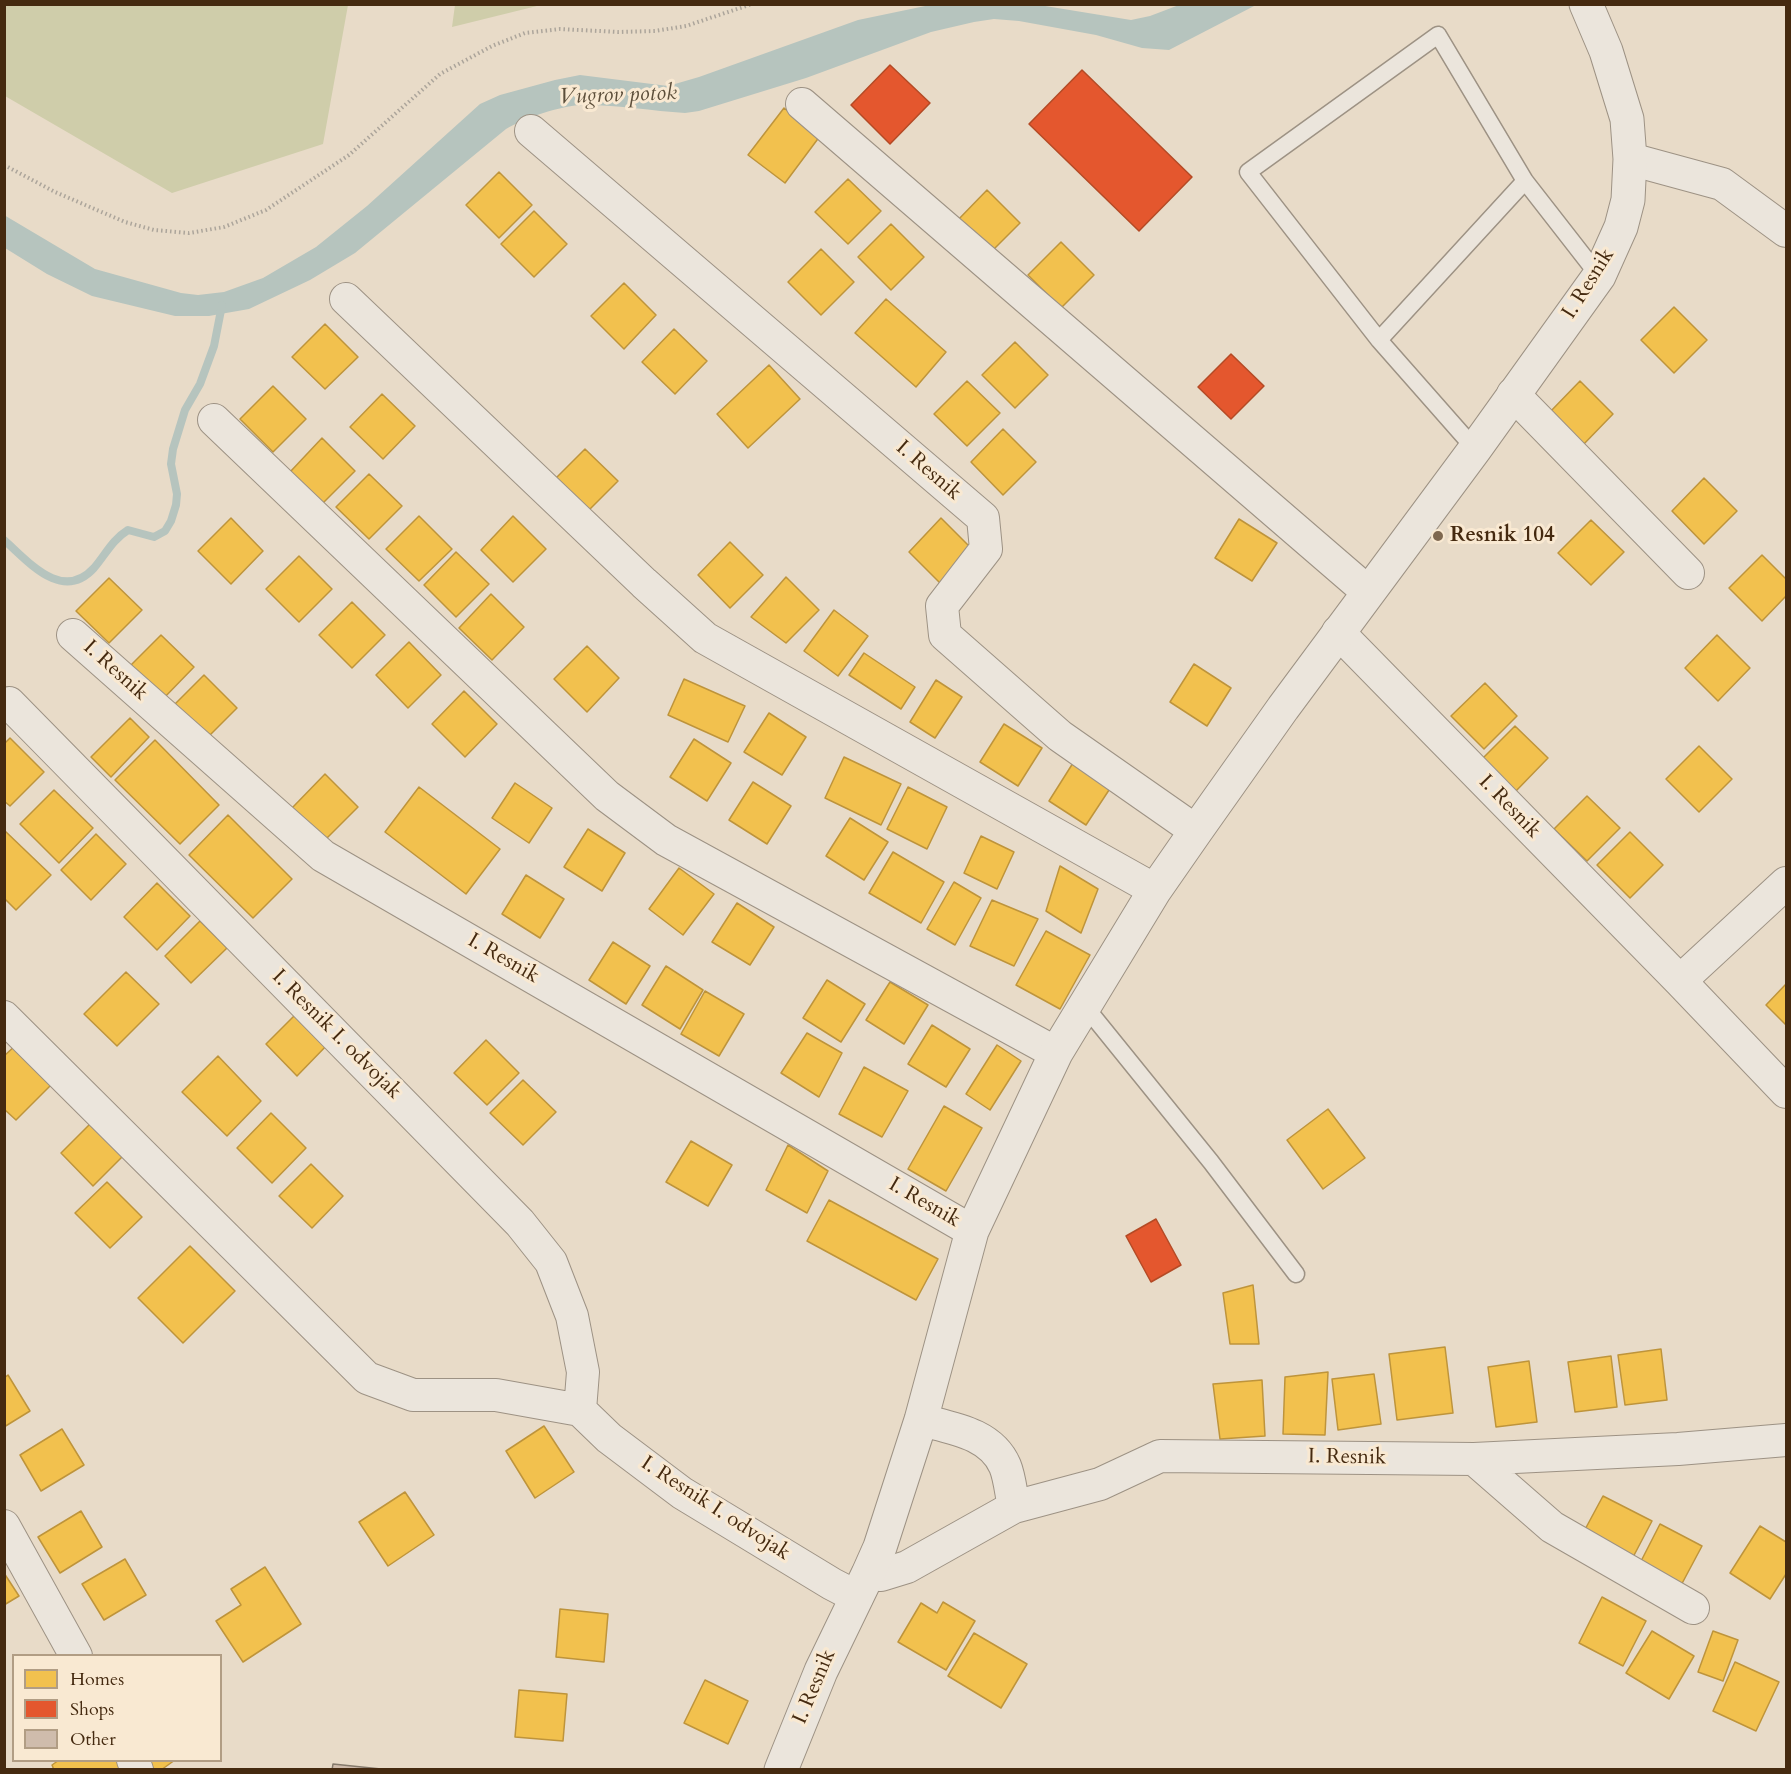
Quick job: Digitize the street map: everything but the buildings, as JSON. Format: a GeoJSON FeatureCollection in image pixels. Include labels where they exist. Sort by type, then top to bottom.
{"type":"FeatureCollection","features":[{"type":"Feature","properties":{"kind":"street","name":"I. Resnik"},"geometry":{"type":"LineString","coordinates":[[781,1770],[821,1671],[880,1547],[921,1420],[972,1230],[1056,1053],[1155,890],[1196,831],[1338,632],[1475,449],[1599,276],[1621,227],[1628,200],[1630,159],[1627,119],[1606,51],[1586,4]]}},
{"type":"Feature","properties":{"kind":"street"},"geometry":{"type":"LineString","coordinates":[[802,104],[1368,592]]}},
{"type":"Feature","properties":{"kind":"street","name":"I. Resnik"},"geometry":{"type":"LineString","coordinates":[[531,131],[983,518],[986,549],[942,606],[945,635],[1060,736],[1196,831]]}},
{"type":"Feature","properties":{"kind":"street"},"geometry":{"type":"LineString","coordinates":[[1630,159],[1722,184],[1786,231]]}},
{"type":"Feature","properties":{"kind":"street"},"geometry":{"type":"LineString","coordinates":[[346,299],[644,583],[705,638],[1155,890]]}},
{"type":"Feature","properties":{"kind":"street"},"geometry":{"type":"LineString","coordinates":[[1513,394],[1688,573]]}},
{"type":"Feature","properties":{"kind":"street"},"geometry":{"type":"LineString","coordinates":[[214,420],[607,796],[666,840],[1056,1053]]}},
{"type":"Feature","properties":{"kind":"street","name":"I. Resnik"},"geometry":{"type":"LineString","coordinates":[[1338,632],[1786,1092]]}},
{"type":"Feature","properties":{"kind":"street","name":"I. Resnik"},"geometry":{"type":"LineString","coordinates":[[73,635],[323,855],[972,1230]]}},
{"type":"Feature","properties":{"kind":"street","name":"I. Resnik I. odvojak"},"geometry":{"type":"LineString","coordinates":[[9,703],[527,1231],[552,1262],[572,1316],[583,1372],[580,1410],[609,1438],[682,1493],[831,1584],[863,1586]]}},
{"type":"Feature","properties":{"kind":"street"},"geometry":{"type":"LineString","coordinates":[[1680,981],[1786,883]]}},
{"type":"Feature","properties":{"kind":"street"},"geometry":{"type":"LineString","coordinates":[[4,1017],[367,1378],[413,1395],[496,1395],[580,1410]]}},
{"type":"Feature","properties":{"kind":"street"},"geometry":{"type":"LineString","coordinates":[[921,1420],[972,1434],[993,1448],[1005,1465],[1014,1507]]}},
{"type":"Feature","properties":{"kind":"street","name":"I. Resnik"},"geometry":{"type":"LineString","coordinates":[[863,1586],[881,1575],[907,1567],[1014,1507],[1100,1484],[1160,1456],[1474,1459],[1678,1449],[1786,1440]]}},
{"type":"Feature","properties":{"kind":"street"},"geometry":{"type":"LineString","coordinates":[[1474,1459],[1552,1527],[1693,1608]]}},
{"type":"Feature","properties":{"kind":"street"},"geometry":{"type":"LineString","coordinates":[[4,1526],[75,1654]]}},
{"type":"Feature","properties":{"kind":"lane"},"geometry":{"type":"LineString","coordinates":[[1475,449],[1379,340],[1248,172],[1438,34],[1525,181],[1599,276]]}},
{"type":"Feature","properties":{"kind":"lane"},"geometry":{"type":"LineString","coordinates":[[1379,340],[1525,181]]}},
{"type":"Feature","properties":{"kind":"lane"},"geometry":{"type":"LineString","coordinates":[[1084,1005],[1211,1162],[1296,1274]]}},
{"type":"Feature","properties":{"kind":"path"},"geometry":{"type":"LineString","coordinates":[[4,165],[65,197],[124,222],[154,230],[189,232],[224,227],[266,210],[349,155],[440,74],[492,46],[525,33],[560,29],[618,32],[655,31],[686,26],[752,4]]}},
{"type":"Feature","properties":{"kind":"shaded area"},"geometry":{"type":"Polygon","coordinates":[[[5,4],[348,5],[323,144],[172,193],[5,96],[5,4]]]}},
{"type":"Feature","properties":{"kind":"shaded area"},"geometry":{"type":"Polygon","coordinates":[[[455,4],[541,5],[452,27],[455,4]]]}},
{"type":"Feature","properties":{"kind":"water","name":"Vugrov potok"},"geometry":{"type":"Polygon","coordinates":[[[930,5],[1039,5],[1131,20],[1150,16],[1179,5],[1256,5],[1169,50],[1142,48],[1096,35],[1019,21],[994,19],[931,32],[806,78],[699,111],[685,113],[577,105],[545,112],[506,129],[355,253],[310,280],[249,309],[209,316],[175,316],[92,296],[47,274],[5,248],[4,215],[95,269],[181,293],[198,295],[224,292],[263,278],[316,247],[367,206],[480,104],[500,95],[580,75],[668,86],[858,20],[930,5]]]}},
{"type":"Feature","properties":{"kind":"waterway"},"geometry":{"type":"LineString","coordinates":[[4,540],[46,575],[58,580],[70,581],[82,578],[94,568],[113,543],[128,530],[154,537],[165,531],[176,505],[177,494],[171,464],[173,449],[185,410],[200,384],[214,346],[222,305]]}},
{"type":"Feature","properties":{"kind":"place","name":"Resnik 104"},"geometry":{"type":"Point","coordinates":[1438,536]}}]}
